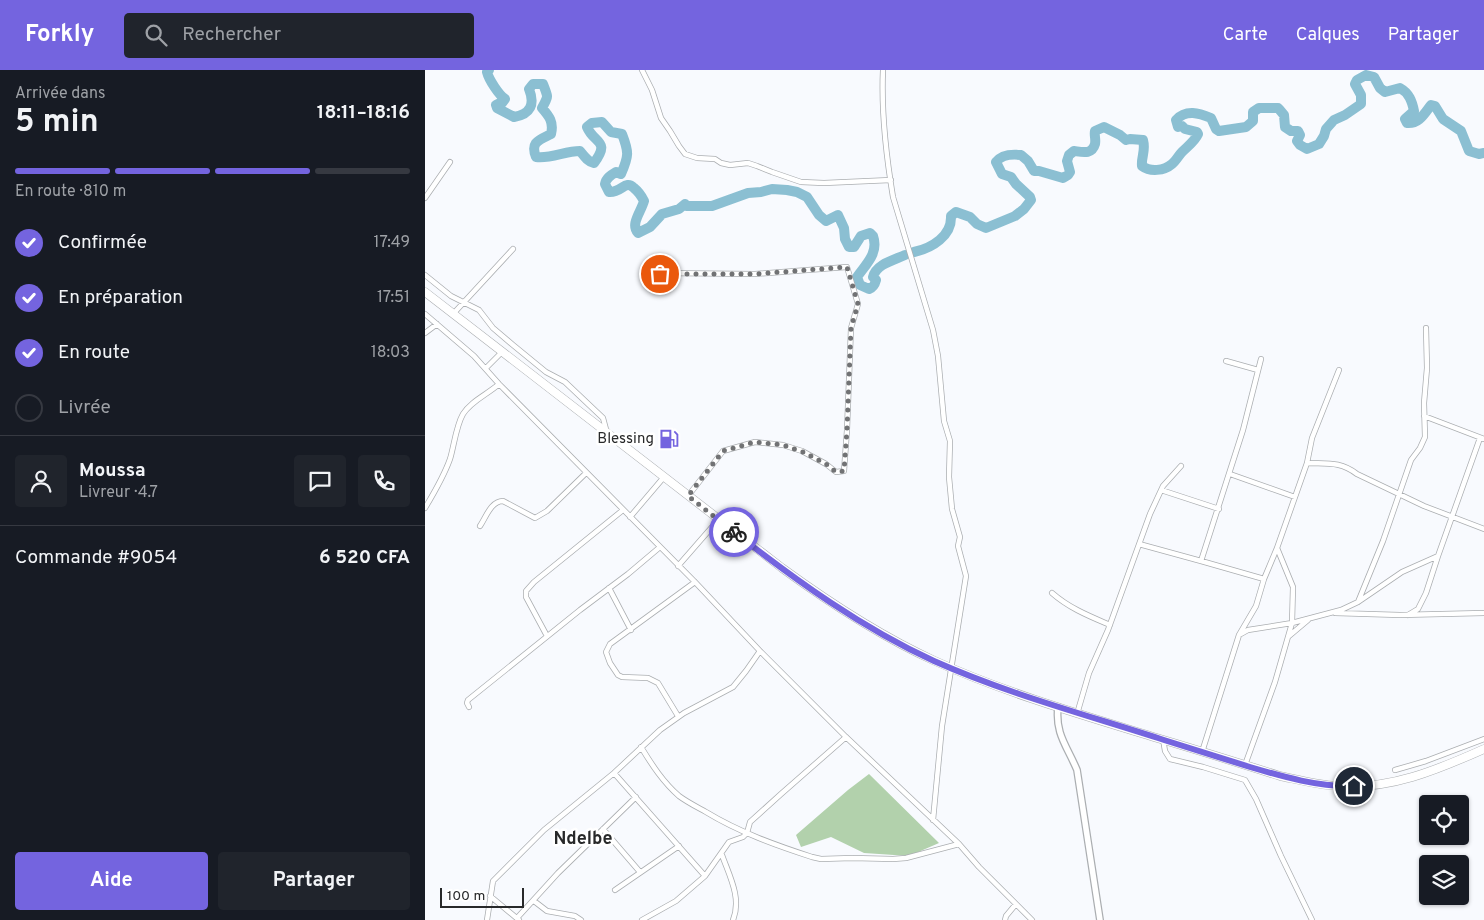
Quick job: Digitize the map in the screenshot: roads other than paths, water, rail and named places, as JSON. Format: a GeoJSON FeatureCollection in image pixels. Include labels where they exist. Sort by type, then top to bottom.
{"type":"FeatureCollection","features":[{"type":"Feature","properties":{"kind":"highway"},"geometry":{"type":"LineString","coordinates":[[425,292],[782,568],[851,616],[952,668],[1077,714],[1245,765],[1309,782],[1338,786],[1370,786],[1398,782],[1427,773],[1484,749]]}},
{"type":"Feature","properties":{"kind":"street"},"geometry":{"type":"LineString","coordinates":[[642,70],[652,90],[661,118],[685,154],[697,158],[715,159],[721,164],[757,166],[801,182],[824,183],[891,180]]}},
{"type":"Feature","properties":{"kind":"street"},"geometry":{"type":"LineString","coordinates":[[883,70],[882,90],[885,146],[893,197],[933,330],[938,356],[944,421],[950,441],[949,477],[951,509],[960,537],[959,546],[966,576],[942,726],[933,820]]}},
{"type":"Feature","properties":{"kind":"street"},"geometry":{"type":"LineString","coordinates":[[425,198],[451,162]]}},
{"type":"Feature","properties":{"kind":"street"},"geometry":{"type":"LineString","coordinates":[[453,314],[513,249]]}},
{"type":"Feature","properties":{"kind":"street"},"geometry":{"type":"LineString","coordinates":[[660,274],[755,274],[847,267],[858,304],[851,328],[844,471],[836,472],[826,464],[803,452],[783,445],[755,442],[723,451],[688,496]]}},
{"type":"Feature","properties":{"kind":"street"},"geometry":{"type":"LineString","coordinates":[[425,275],[451,296],[479,310],[493,328],[513,345],[546,372],[565,382],[603,418],[607,434]]}},
{"type":"Feature","properties":{"kind":"street"},"geometry":{"type":"LineString","coordinates":[[425,314],[457,340],[486,368],[499,384],[695,582],[760,651],[846,737],[959,844],[1032,920]]}},
{"type":"Feature","properties":{"kind":"street"},"geometry":{"type":"LineString","coordinates":[[425,333],[437,324]]}},
{"type":"Feature","properties":{"kind":"street"},"geometry":{"type":"LineString","coordinates":[[1359,602],[1383,541],[1411,460],[1425,437],[1424,403],[1427,368],[1427,328]]}},
{"type":"Feature","properties":{"kind":"street"},"geometry":{"type":"LineString","coordinates":[[486,368],[501,352]]}},
{"type":"Feature","properties":{"kind":"street"},"geometry":{"type":"LineString","coordinates":[[1201,561],[1230,474],[1261,359]]}},
{"type":"Feature","properties":{"kind":"street"},"geometry":{"type":"LineString","coordinates":[[1227,361],[1258,370]]}},
{"type":"Feature","properties":{"kind":"street"},"geometry":{"type":"LineString","coordinates":[[1202,752],[1239,635],[1256,606],[1263,579],[1277,548],[1307,463],[1312,438],[1339,370]]}},
{"type":"Feature","properties":{"kind":"street"},"geometry":{"type":"LineString","coordinates":[[425,508],[449,462],[463,414],[469,407],[499,384]]}},
{"type":"Feature","properties":{"kind":"street"},"geometry":{"type":"LineString","coordinates":[[1409,615],[1418,609],[1426,593],[1452,517],[1482,439],[1424,416]]}},
{"type":"Feature","properties":{"kind":"street"},"geometry":{"type":"LineString","coordinates":[[1307,463],[1331,463],[1348,467],[1357,474],[1424,506],[1484,529]]}},
{"type":"Feature","properties":{"kind":"street"},"geometry":{"type":"LineString","coordinates":[[1077,714],[1089,673],[1110,625],[1150,514],[1161,490],[1181,466]]}},
{"type":"Feature","properties":{"kind":"street"},"geometry":{"type":"LineString","coordinates":[[480,526],[494,504],[500,501],[531,517],[539,516],[547,511],[586,473]]}},
{"type":"Feature","properties":{"kind":"street"},"geometry":{"type":"LineString","coordinates":[[1230,474],[1295,497]]}},
{"type":"Feature","properties":{"kind":"street"},"geometry":{"type":"LineString","coordinates":[[631,517],[663,477]]}},
{"type":"Feature","properties":{"kind":"street"},"geometry":{"type":"LineString","coordinates":[[1161,490],[1219,508]]}},
{"type":"Feature","properties":{"kind":"street"},"geometry":{"type":"LineString","coordinates":[[547,636],[526,597],[526,590],[623,510]]}},
{"type":"Feature","properties":{"kind":"street"},"geometry":{"type":"LineString","coordinates":[[678,566],[719,520]]}},
{"type":"Feature","properties":{"kind":"street"},"geometry":{"type":"LineString","coordinates":[[1139,544],[1263,579]]}},
{"type":"Feature","properties":{"kind":"street"},"geometry":{"type":"LineString","coordinates":[[469,708],[468,700],[660,547]]}},
{"type":"Feature","properties":{"kind":"street"},"geometry":{"type":"LineString","coordinates":[[1245,765],[1275,682],[1292,623],[1293,587],[1277,548]]}},
{"type":"Feature","properties":{"kind":"street"},"geometry":{"type":"LineString","coordinates":[[1239,635],[1248,630],[1292,623],[1341,610],[1359,602],[1403,572],[1438,556]]}},
{"type":"Feature","properties":{"kind":"street"},"geometry":{"type":"LineString","coordinates":[[678,716],[658,683],[648,678],[622,677],[618,675],[610,663],[606,652],[610,644],[695,582]]}},
{"type":"Feature","properties":{"kind":"street"},"geometry":{"type":"LineString","coordinates":[[609,588],[631,630]]}},
{"type":"Feature","properties":{"kind":"street"},"geometry":{"type":"LineString","coordinates":[[1052,593],[1063,603],[1110,625]]}},
{"type":"Feature","properties":{"kind":"street"},"geometry":{"type":"LineString","coordinates":[[1328,613],[1409,615],[1484,613]]}},
{"type":"Feature","properties":{"kind":"street"},"geometry":{"type":"LineString","coordinates":[[1288,638],[1311,618]]}},
{"type":"Feature","properties":{"kind":"street"},"geometry":{"type":"LineString","coordinates":[[487,920],[493,881],[544,830],[614,773],[678,716],[733,687],[760,651]]}},
{"type":"Feature","properties":{"kind":"street"},"geometry":{"type":"LineString","coordinates":[[1058,707],[1059,733],[1077,770],[1100,920]]}},
{"type":"Feature","properties":{"kind":"street"},"geometry":{"type":"LineString","coordinates":[[642,920],[676,901],[705,876],[729,842],[743,837],[747,833],[751,822],[846,737]]}},
{"type":"Feature","properties":{"kind":"street"},"geometry":{"type":"LineString","coordinates":[[1163,739],[1165,751],[1170,759],[1245,780],[1256,799],[1312,920]]}},
{"type":"Feature","properties":{"kind":"street"},"geometry":{"type":"LineString","coordinates":[[1395,770],[1435,758],[1484,739]]}},
{"type":"Feature","properties":{"kind":"street"},"geometry":{"type":"LineString","coordinates":[[641,748],[660,776],[680,796],[718,819],[787,849],[821,859],[893,860],[959,844]]}},
{"type":"Feature","properties":{"kind":"street"},"geometry":{"type":"LineString","coordinates":[[614,773],[705,876]]}},
{"type":"Feature","properties":{"kind":"street"},"geometry":{"type":"LineString","coordinates":[[490,896],[518,919],[558,873],[636,797]]}},
{"type":"Feature","properties":{"kind":"street"},"geometry":{"type":"LineString","coordinates":[[603,829],[640,872]]}},
{"type":"Feature","properties":{"kind":"street"},"geometry":{"type":"LineString","coordinates":[[615,890],[679,846]]}},
{"type":"Feature","properties":{"kind":"street"},"geometry":{"type":"LineString","coordinates":[[721,855],[733,886],[736,908],[733,920]]}},
{"type":"Feature","properties":{"kind":"street"},"geometry":{"type":"LineString","coordinates":[[534,901],[547,911],[575,916],[581,920]]}},
{"type":"Feature","properties":{"kind":"street"},"geometry":{"type":"LineString","coordinates":[[1005,920],[1016,904]]}},
{"type":"Feature","properties":{"kind":"waterway"},"geometry":{"type":"LineString","coordinates":[[489,70],[487,72],[492,83],[505,99],[502,103],[496,105],[497,108],[514,117],[520,116],[530,108],[532,99],[529,89],[533,84],[543,84],[547,97],[542,108],[550,120],[552,130],[551,134],[539,140],[535,145],[534,152],[536,157],[580,151],[588,160],[594,163],[599,156],[601,146],[587,127],[592,123],[602,122],[611,132],[622,134],[627,150],[626,163],[621,174],[614,173],[605,184],[609,192],[617,191],[628,185],[641,195],[644,201],[635,226],[638,233],[650,227],[662,214],[679,209],[685,204],[687,206],[712,206],[748,193],[772,189],[787,190],[807,197],[819,215],[826,221],[838,215],[849,247],[854,247],[861,236],[870,233],[873,236],[873,253],[857,277],[860,285],[869,289],[875,284],[876,280],[873,277],[878,269],[886,263],[905,255]]}},
{"type":"Feature","properties":{"kind":"waterway"},"geometry":{"type":"LineString","coordinates":[[914,252],[928,248],[940,240],[948,230],[951,216],[956,212],[970,217],[977,224],[986,228],[1015,216],[1024,209],[1031,200],[1030,197],[1011,177],[1002,174],[996,162],[1004,156],[1021,155],[1028,161],[1034,171],[1063,178],[1070,172],[1067,161],[1069,155],[1074,151],[1086,152],[1092,150],[1095,144],[1095,131],[1104,127],[1126,140],[1143,140],[1142,166],[1153,170],[1161,169],[1173,163],[1198,134],[1182,126],[1178,127],[1176,120],[1184,114],[1193,113],[1211,118],[1216,129],[1219,131],[1246,127],[1253,121],[1253,112],[1259,108],[1278,108],[1284,115],[1285,127],[1291,131],[1298,131],[1300,135],[1297,141],[1307,149],[1319,144],[1326,129],[1334,120],[1361,104],[1361,95],[1355,84],[1357,80],[1366,75],[1374,77],[1380,88],[1385,92],[1400,88],[1406,92],[1414,111],[1405,119],[1407,123],[1415,122],[1431,105],[1435,106],[1443,119],[1461,131],[1469,151],[1479,154],[1484,153]]}},
{"type":"Feature","properties":{"kind":"place","name":"Blessing"},"geometry":{"type":"Point","coordinates":[669,439]}},
{"type":"Feature","properties":{"kind":"district","name":"Ndelbe"},"geometry":{"type":"Point","coordinates":[583,839]}}]}
